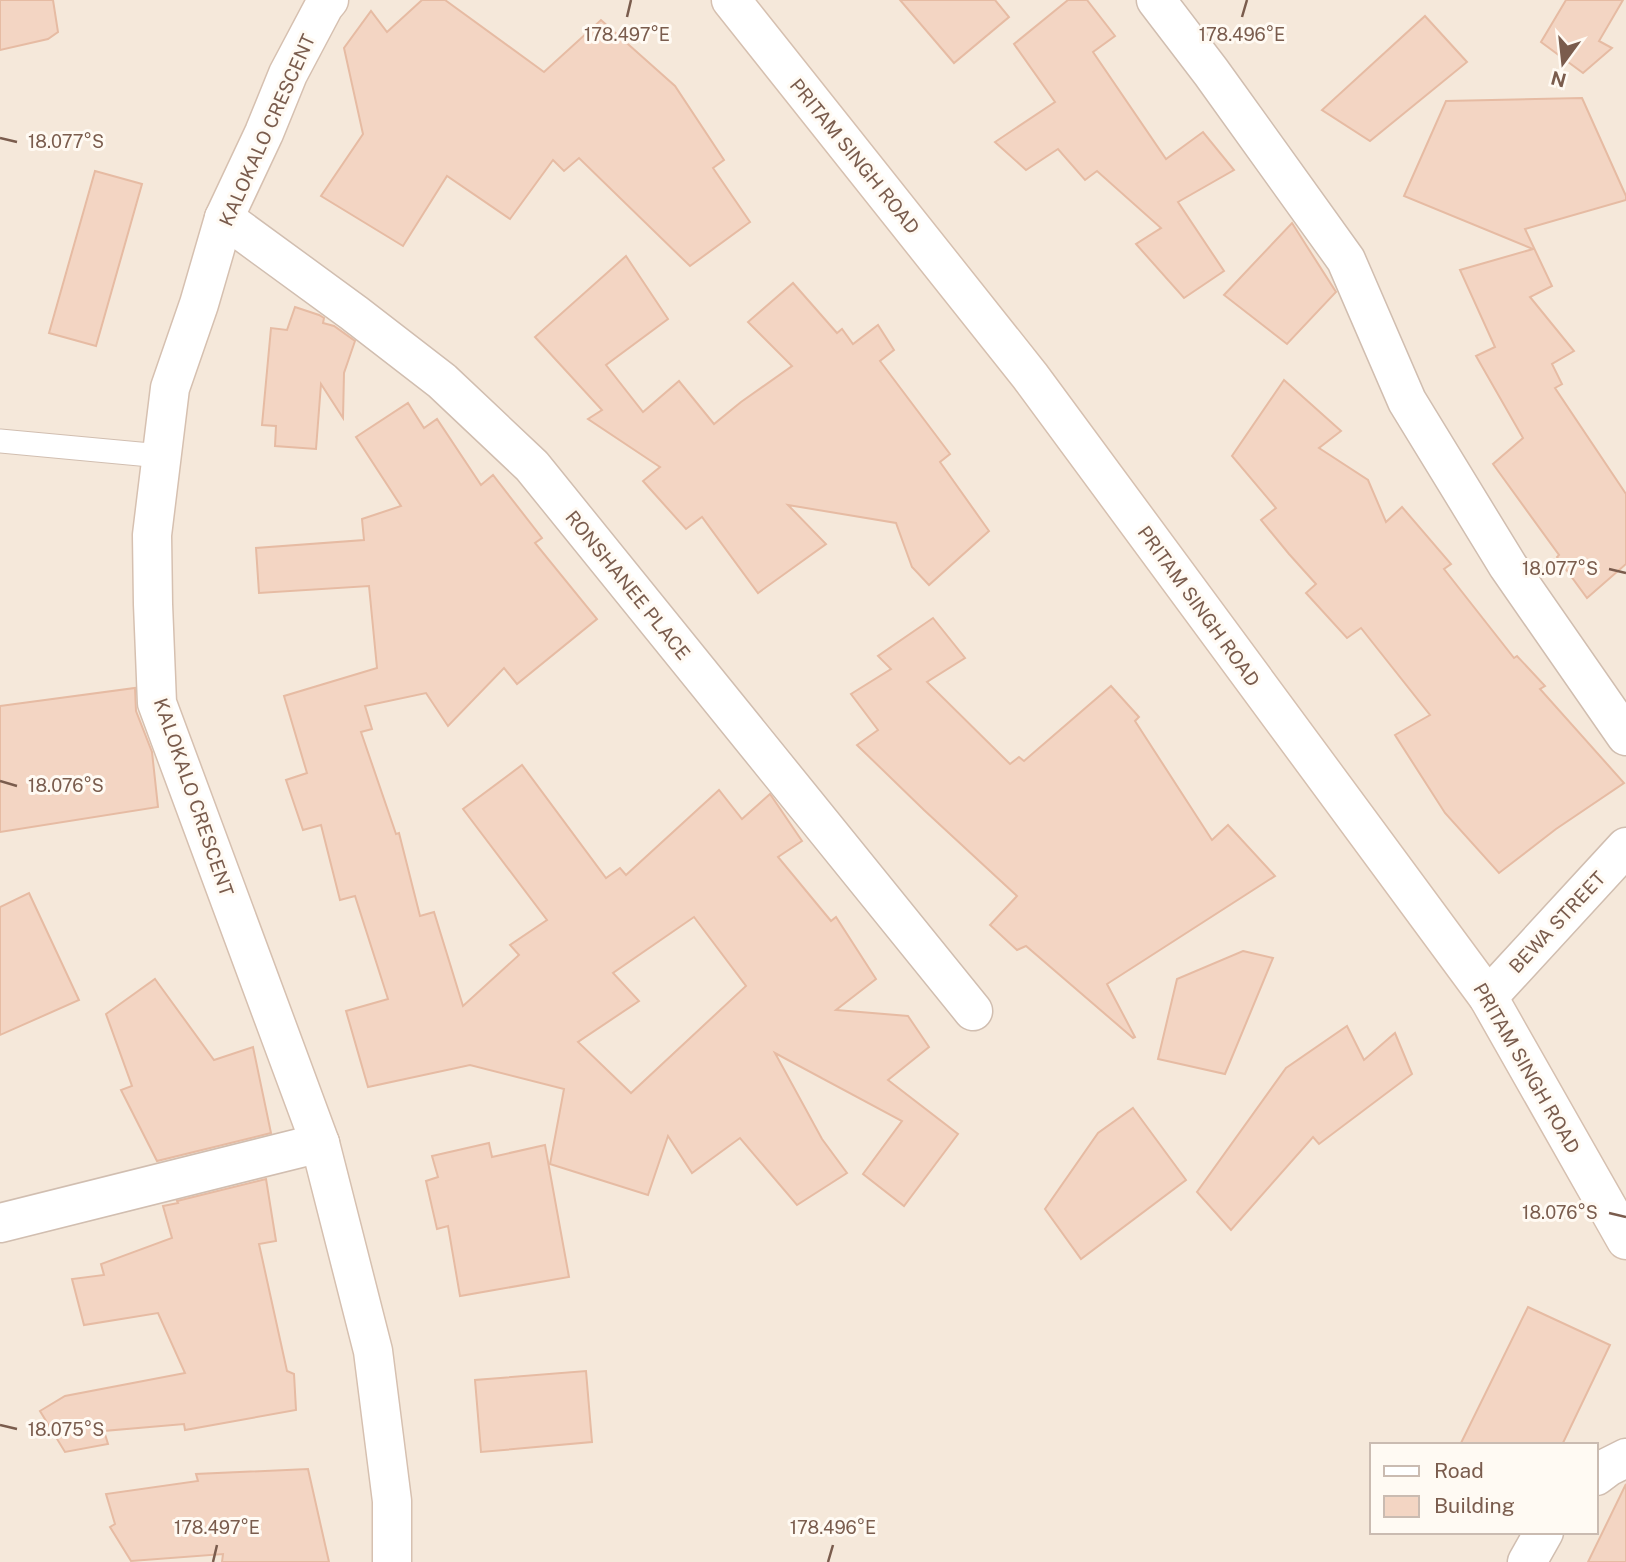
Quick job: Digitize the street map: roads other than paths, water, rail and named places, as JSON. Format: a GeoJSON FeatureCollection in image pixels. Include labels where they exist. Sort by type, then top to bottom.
{"type":"FeatureCollection","features":[{"type":"Feature","properties":{"kind":"street","name":"KALOKALO CRESCENT"},"geometry":{"type":"LineString","coordinates":[[329,0],[288,74],[224,218],[199,304],[170,388],[152,535],[157,702],[320,1143],[373,1351],[392,1501],[392,1562]]}},
{"type":"Feature","properties":{"kind":"street","name":"PRITAM SINGH ROAD"},"geometry":{"type":"LineString","coordinates":[[731,0],[1030,376],[1488,997],[1616,1199],[1626,1240]]}},
{"type":"Feature","properties":{"kind":"street"},"geometry":{"type":"LineString","coordinates":[[1156,0],[1346,260],[1407,401],[1508,566],[1626,736]]}},
{"type":"Feature","properties":{"kind":"street","name":"RONSHANEE PLACE"},"geometry":{"type":"LineString","coordinates":[[224,218],[442,381],[532,466],[973,1011]]}},
{"type":"Feature","properties":{"kind":"street","name":"BEWA STREET"},"geometry":{"type":"LineString","coordinates":[[1488,997],[1626,847]]}},
{"type":"Feature","properties":{"kind":"street"},"geometry":{"type":"LineString","coordinates":[[0,1223],[320,1143]]}},
{"type":"Feature","properties":{"kind":"street"},"geometry":{"type":"LineString","coordinates":[[1598,1475],[1626,1458]]}},
{"type":"Feature","properties":{"kind":"street"},"geometry":{"type":"LineString","coordinates":[[1527,1562],[1544,1534]]}},
{"type":"Feature","properties":{"kind":"lane"},"geometry":{"type":"LineString","coordinates":[[0,441],[161,456]]}}]}
